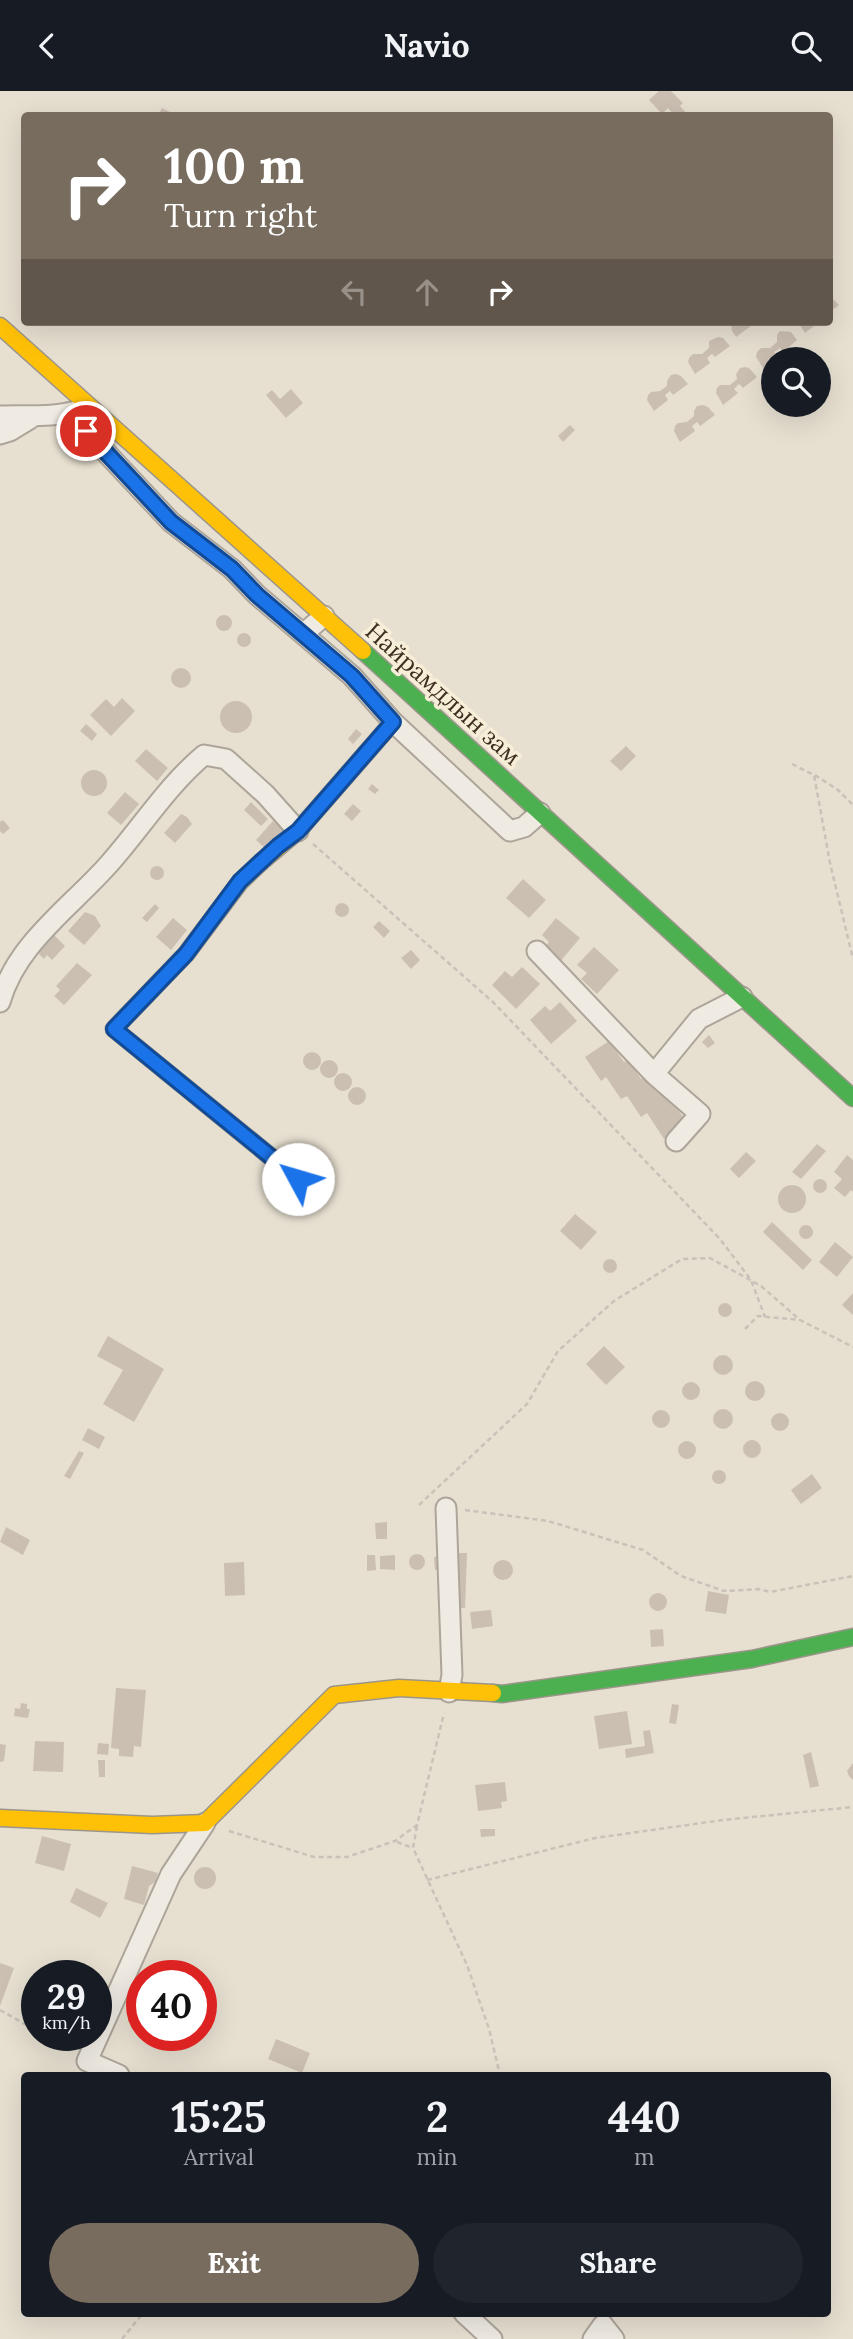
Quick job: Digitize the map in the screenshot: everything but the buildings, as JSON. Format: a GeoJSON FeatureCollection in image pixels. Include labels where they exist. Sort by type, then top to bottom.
{"type":"FeatureCollection","features":[{"type":"Feature","properties":{"kind":"street","name":"Найрамдлын зам"},"geometry":{"type":"LineString","coordinates":[[0,326],[324,616],[853,1098]]}},
{"type":"Feature","properties":{"kind":"street"},"geometry":{"type":"LineString","coordinates":[[0,403],[32,415]]}},
{"type":"Feature","properties":{"kind":"street"},"geometry":{"type":"LineString","coordinates":[[0,417],[69,413],[89,406]]}},
{"type":"Feature","properties":{"kind":"street"},"geometry":{"type":"LineString","coordinates":[[69,413],[171,522],[232,569],[257,595],[352,676],[393,722],[510,831],[524,827],[540,813]]}},
{"type":"Feature","properties":{"kind":"street"},"geometry":{"type":"LineString","coordinates":[[0,434],[10,431],[32,415]]}},
{"type":"Feature","properties":{"kind":"street"},"geometry":{"type":"LineString","coordinates":[[303,634],[324,616]]}},
{"type":"Feature","properties":{"kind":"street"},"geometry":{"type":"LineString","coordinates":[[298,1179],[114,1029],[186,954],[240,881],[298,831],[393,722]]}},
{"type":"Feature","properties":{"kind":"street"},"geometry":{"type":"LineString","coordinates":[[0,1002],[26,951],[108,865],[184,772],[204,755],[226,759],[265,794],[298,831]]}},
{"type":"Feature","properties":{"kind":"street"},"geometry":{"type":"LineString","coordinates":[[537,951],[654,1074],[700,1114],[676,1141]]}},
{"type":"Feature","properties":{"kind":"street"},"geometry":{"type":"LineString","coordinates":[[654,1074],[699,1019],[742,997]]}},
{"type":"Feature","properties":{"kind":"street"},"geometry":{"type":"LineString","coordinates":[[446,1508],[452,1675],[449,1692]]}},
{"type":"Feature","properties":{"kind":"street"},"geometry":{"type":"LineString","coordinates":[[112,2072],[87,2061],[171,1874],[205,1823],[334,1695],[399,1688],[502,1694],[752,1659],[853,1637]]}},
{"type":"Feature","properties":{"kind":"street"},"geometry":{"type":"LineString","coordinates":[[0,1818],[152,1825],[205,1823]]}},
{"type":"Feature","properties":{"kind":"street"},"geometry":{"type":"LineString","coordinates":[[468,2317],[492,2339]]}},
{"type":"Feature","properties":{"kind":"street"},"geometry":{"type":"LineString","coordinates":[[593,2339],[603,2325],[614,2339]]}},
{"type":"Feature","properties":{"kind":"path"},"geometry":{"type":"LineString","coordinates":[[792,764],[838,790],[853,805]]}},
{"type":"Feature","properties":{"kind":"path"},"geometry":{"type":"LineString","coordinates":[[814,775],[830,863],[853,959]]}},
{"type":"Feature","properties":{"kind":"path"},"geometry":{"type":"LineString","coordinates":[[298,831],[493,1002],[720,1239],[751,1280],[765,1317]]}},
{"type":"Feature","properties":{"kind":"path"},"geometry":{"type":"LineString","coordinates":[[419,1505],[527,1404],[558,1351],[614,1301],[682,1259],[709,1258],[751,1280],[800,1320],[853,1347]]}},
{"type":"Feature","properties":{"kind":"path"},"geometry":{"type":"LineString","coordinates":[[745,1329],[758,1317],[800,1320]]}},
{"type":"Feature","properties":{"kind":"path"},"geometry":{"type":"LineString","coordinates":[[446,1508],[548,1521],[596,1535],[643,1550],[681,1576],[724,1591],[759,1589],[770,1592],[853,1576]]}},
{"type":"Feature","properties":{"kind":"path"},"geometry":{"type":"LineString","coordinates":[[449,1692],[413,1848],[467,1965],[489,2029],[499,2072]]}},
{"type":"Feature","properties":{"kind":"path"},"geometry":{"type":"LineString","coordinates":[[426,1880],[595,1838],[723,1820],[853,1807]]}},
{"type":"Feature","properties":{"kind":"path"},"geometry":{"type":"LineString","coordinates":[[205,1823],[314,1857],[347,1857],[395,1842],[417,1825]]}},
{"type":"Feature","properties":{"kind":"path"},"geometry":{"type":"LineString","coordinates":[[395,1842],[413,1848]]}},
{"type":"Feature","properties":{"kind":"path"},"geometry":{"type":"LineString","coordinates":[[0,2010],[21,2022]]}},
{"type":"Feature","properties":{"kind":"path"},"geometry":{"type":"LineString","coordinates":[[70,2051],[87,2061]]}},
{"type":"Feature","properties":{"kind":"path"},"geometry":{"type":"LineString","coordinates":[[122,2339],[140,2317]]}},
{"type":"Feature","properties":{"kind":"traffic: fast"},"geometry":{"type":"LineString","coordinates":[[363,651],[853,1098]]}},
{"type":"Feature","properties":{"kind":"traffic: fast"},"geometry":{"type":"LineString","coordinates":[[261,862],[240,882],[186,954],[114,1029],[298,1179]]}},
{"type":"Feature","properties":{"kind":"traffic: fast"},"geometry":{"type":"LineString","coordinates":[[493,1693],[502,1694],[752,1659],[853,1637]]}},
{"type":"Feature","properties":{"kind":"traffic: slow"},"geometry":{"type":"LineString","coordinates":[[0,326],[363,651]]}},
{"type":"Feature","properties":{"kind":"traffic: slow"},"geometry":{"type":"LineString","coordinates":[[261,862],[298,831],[393,722]]}},
{"type":"Feature","properties":{"kind":"traffic: slow"},"geometry":{"type":"LineString","coordinates":[[0,1818],[152,1825],[205,1823],[334,1695],[399,1688],[493,1693]]}},
{"type":"Feature","properties":{"kind":"route"},"geometry":{"type":"LineString","coordinates":[[86,431],[171,522],[232,569],[257,595],[352,676],[393,722],[298,831],[240,881],[186,954],[114,1029],[298,1179]]}}]}
